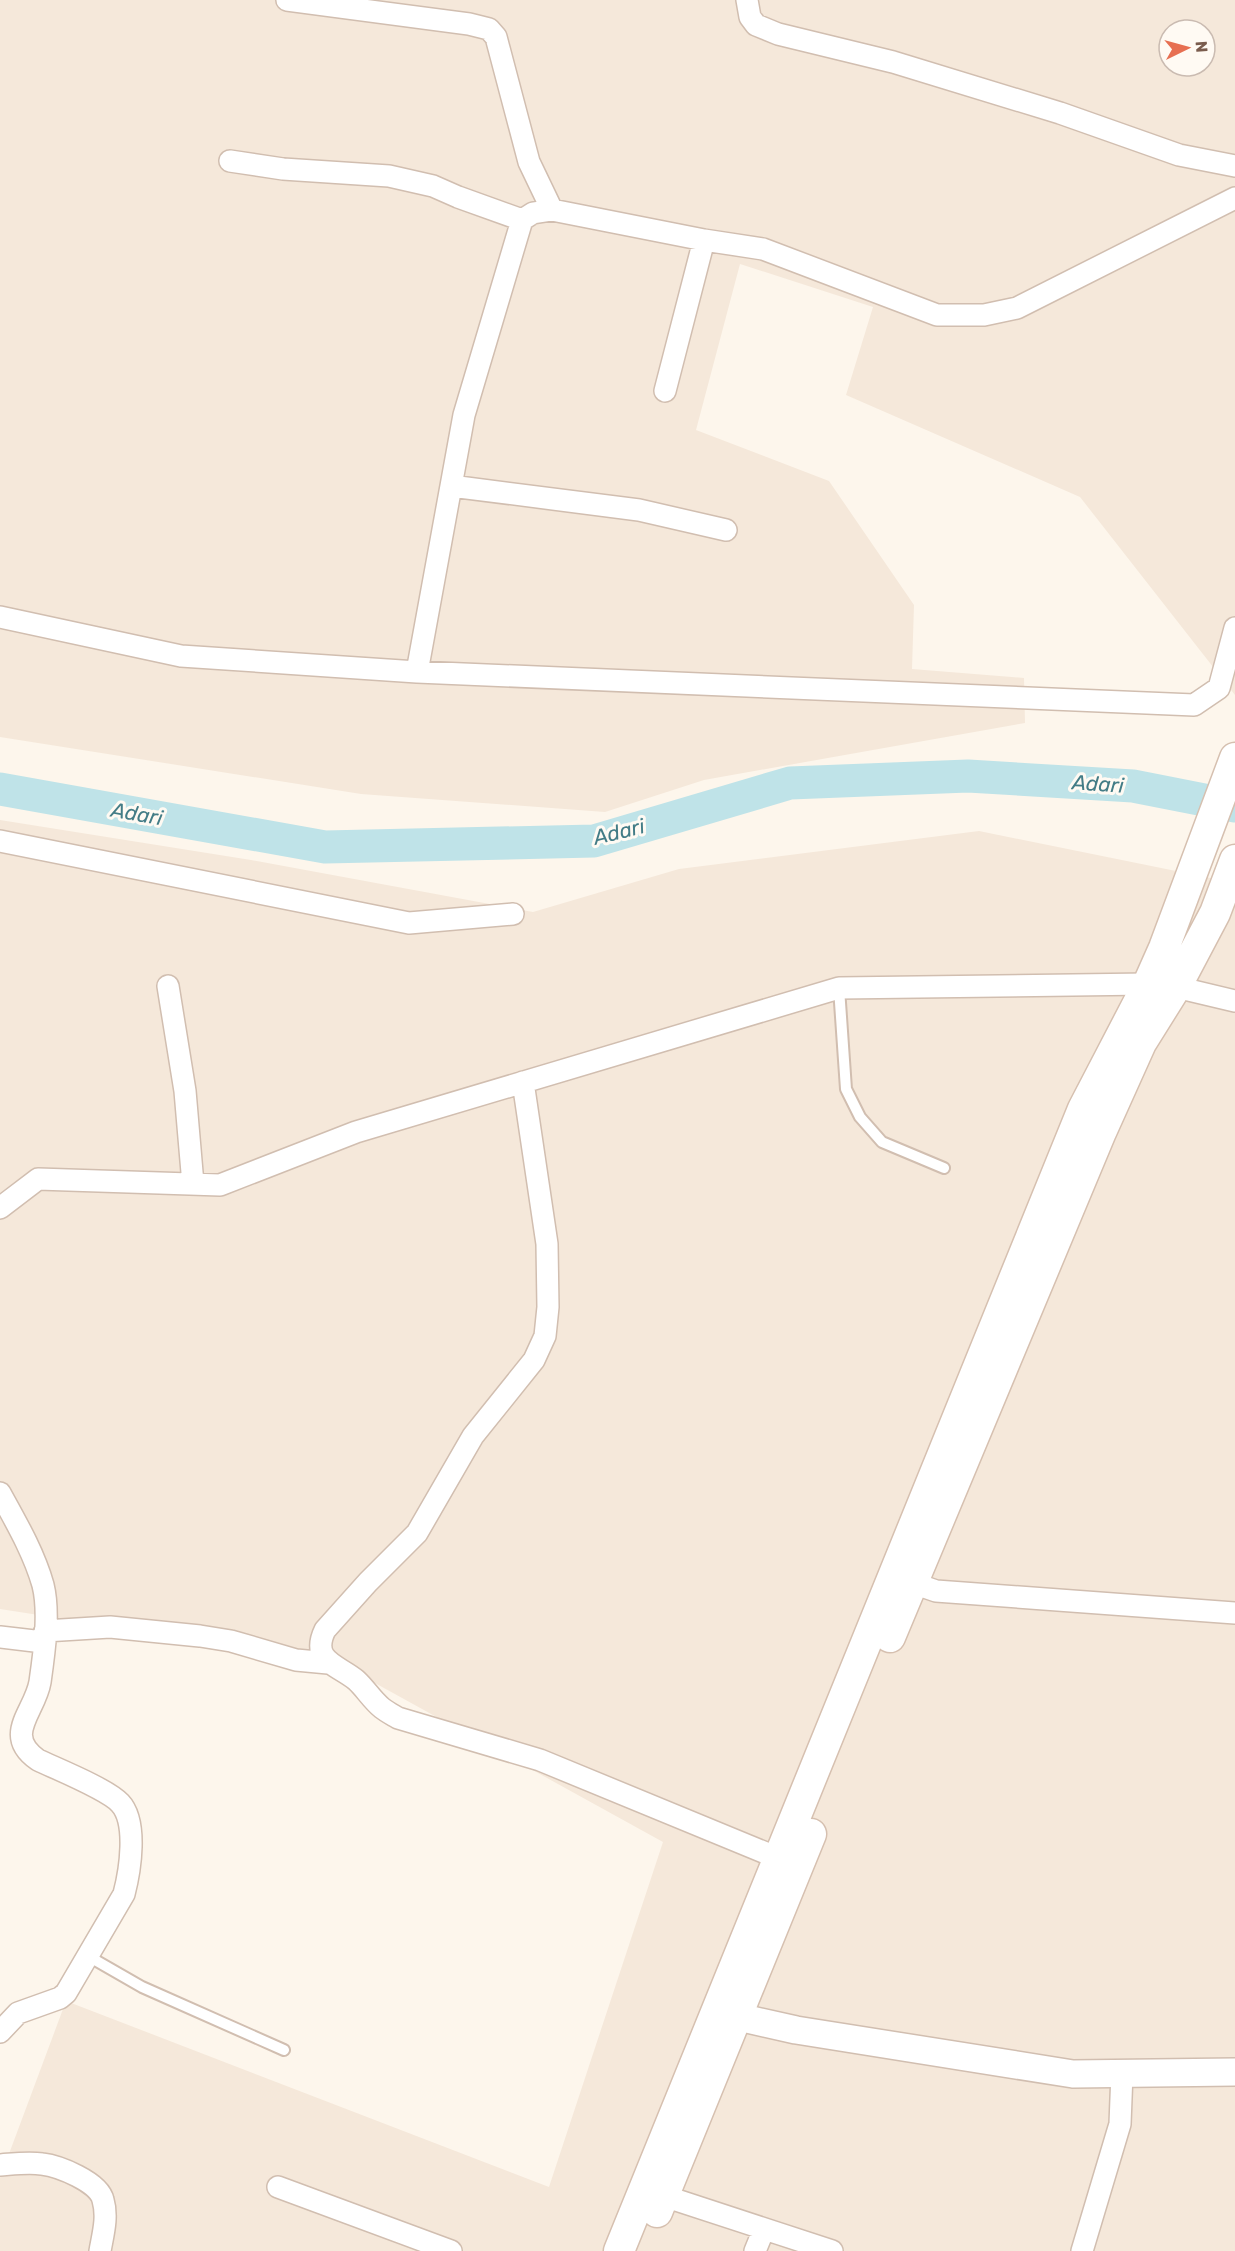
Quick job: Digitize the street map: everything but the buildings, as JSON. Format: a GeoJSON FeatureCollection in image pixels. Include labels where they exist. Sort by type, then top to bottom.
{"type":"FeatureCollection","features":[{"type":"Feature","properties":{"kind":"main road"},"geometry":{"type":"LineString","coordinates":[[619,2251],[727,2015],[845,1747],[1101,1132],[1141,1043],[1162,986],[1164,948],[1235,758]]}},
{"type":"Feature","properties":{"kind":"main road"},"geometry":{"type":"LineString","coordinates":[[641,2251],[663,2196],[727,2015],[778,1858],[1083,1109],[1162,986],[1215,913],[1235,860]]}},
{"type":"Feature","properties":{"kind":"street"},"geometry":{"type":"LineString","coordinates":[[287,0],[363,5],[489,29],[496,37],[502,55],[529,162],[552,210]]}},
{"type":"Feature","properties":{"kind":"street"},"geometry":{"type":"LineString","coordinates":[[747,0],[750,17],[756,25],[778,34],[893,62],[1060,113],[1179,155],[1235,166]]}},
{"type":"Feature","properties":{"kind":"street"},"geometry":{"type":"LineString","coordinates":[[230,161],[282,169],[389,176],[433,186],[522,220]]}},
{"type":"Feature","properties":{"kind":"street"},"geometry":{"type":"LineString","coordinates":[[417,672],[464,415],[522,220],[533,213],[552,210],[704,240],[763,249],[937,315],[984,315],[1017,308],[1235,198]]}},
{"type":"Feature","properties":{"kind":"street"},"geometry":{"type":"LineString","coordinates":[[665,391],[704,240]]}},
{"type":"Feature","properties":{"kind":"street"},"geometry":{"type":"LineString","coordinates":[[451,486],[639,510],[726,530]]}},
{"type":"Feature","properties":{"kind":"street"},"geometry":{"type":"LineString","coordinates":[[0,617],[181,656],[417,672],[1194,705],[1219,688],[1235,628]]}},
{"type":"Feature","properties":{"kind":"street"},"geometry":{"type":"LineString","coordinates":[[0,841],[409,923],[513,914]]}},
{"type":"Feature","properties":{"kind":"street"},"geometry":{"type":"LineString","coordinates":[[168,986],[185,1091],[194,1184]]}},
{"type":"Feature","properties":{"kind":"street"},"geometry":{"type":"LineString","coordinates":[[0,1208],[38,1179],[220,1185],[356,1132],[839,988],[1162,986],[1235,1001]]}},
{"type":"Feature","properties":{"kind":"street"},"geometry":{"type":"LineString","coordinates":[[328,1663],[321,1648],[321,1639],[325,1630],[368,1582],[417,1533],[473,1436],[534,1360],[545,1336],[548,1307],[547,1244],[523,1082]]}},
{"type":"Feature","properties":{"kind":"street"},"geometry":{"type":"LineString","coordinates":[[0,1493],[19,1528],[43,1586],[44,1637],[39,1684],[21,1734],[23,1744],[27,1752],[38,1760],[120,1802],[124,1808],[130,1833],[129,1876],[124,1894],[66,1993],[60,1998],[18,2013],[0,2032]]}},
{"type":"Feature","properties":{"kind":"street"},"geometry":{"type":"LineString","coordinates":[[913,1583],[936,1591],[1235,1613]]}},
{"type":"Feature","properties":{"kind":"street"},"geometry":{"type":"LineString","coordinates":[[0,1637],[44,1637],[110,1626],[231,1641],[296,1660],[328,1663],[355,1680],[381,1707],[398,1718],[540,1760],[778,1858]]}},
{"type":"Feature","properties":{"kind":"street"},"geometry":{"type":"LineString","coordinates":[[727,2015],[796,2030],[1073,2074],[1235,2072]]}},
{"type":"Feature","properties":{"kind":"street"},"geometry":{"type":"LineString","coordinates":[[1082,2251],[1120,2124],[1122,2073]]}},
{"type":"Feature","properties":{"kind":"street"},"geometry":{"type":"LineString","coordinates":[[0,2165],[30,2162],[43,2164],[60,2168],[90,2184],[103,2198],[105,2224],[100,2251]]}},
{"type":"Feature","properties":{"kind":"street"},"geometry":{"type":"LineString","coordinates":[[278,2187],[410,2245],[451,2251]]}},
{"type":"Feature","properties":{"kind":"street"},"geometry":{"type":"LineString","coordinates":[[663,2196],[832,2251]]}},
{"type":"Feature","properties":{"kind":"street"},"geometry":{"type":"LineString","coordinates":[[755,2251],[764,2229]]}},
{"type":"Feature","properties":{"kind":"lane"},"geometry":{"type":"LineString","coordinates":[[839,988],[846,1089],[860,1117],[882,1142],[944,1168]]}},
{"type":"Feature","properties":{"kind":"lane"},"geometry":{"type":"LineString","coordinates":[[87,1956],[142,1987],[284,2050]]}},
{"type":"Feature","properties":{"kind":"shaded area"},"geometry":{"type":"Polygon","coordinates":[[[0,0],[1235,0],[1235,695],[1080,497],[846,395],[873,307],[740,264],[696,430],[829,481],[914,605],[912,669],[1024,678],[1025,723],[704,780],[605,812],[361,794],[0,737],[0,0]]]}},
{"type":"Feature","properties":{"kind":"shaded area"},"geometry":{"type":"Polygon","coordinates":[[[0,820],[251,860],[533,912],[679,869],[979,831],[1235,883],[1235,2251],[0,2251],[0,2178],[66,2001],[549,2187],[663,1842],[335,1661],[0,1609],[0,820]]]}},
{"type":"Feature","properties":{"kind":"waterway","name":"Adari"},"geometry":{"type":"LineString","coordinates":[[0,789],[325,847],[594,841],[790,783],[968,776],[1133,786],[1235,806]]}}]}
